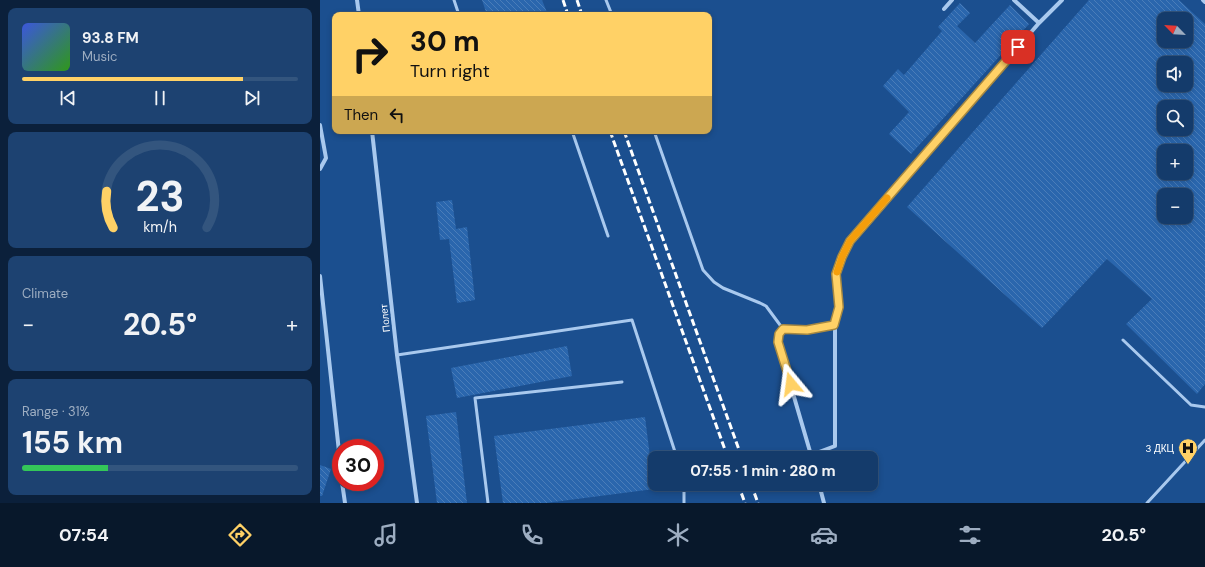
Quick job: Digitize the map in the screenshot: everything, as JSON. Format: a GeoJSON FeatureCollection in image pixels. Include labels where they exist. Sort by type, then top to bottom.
{"type":"FeatureCollection","features":[{"type":"Feature","properties":{"kind":"street"},"geometry":{"type":"LineString","coordinates":[[357,0],[359,12]]}},
{"type":"Feature","properties":{"kind":"street"},"geometry":{"type":"LineString","coordinates":[[944,9],[952,0]]}},
{"type":"Feature","properties":{"kind":"street"},"geometry":{"type":"LineString","coordinates":[[1014,0],[1038,23]]}},
{"type":"Feature","properties":{"kind":"street"},"geometry":{"type":"LineString","coordinates":[[824,451],[836,446],[834,325],[839,307],[836,274],[850,241],[1038,23],[1062,0]]}},
{"type":"Feature","properties":{"kind":"street"},"geometry":{"type":"LineString","coordinates":[[320,125],[326,158],[320,169]]}},
{"type":"Feature","properties":{"kind":"street","name":"Полет"},"geometry":{"type":"LineString","coordinates":[[372,134],[397,355],[417,503]]}},
{"type":"Feature","properties":{"kind":"street"},"geometry":{"type":"LineString","coordinates":[[320,276],[338,439]]}},
{"type":"Feature","properties":{"kind":"street"},"geometry":{"type":"LineString","coordinates":[[811,451],[778,342],[779,334],[783,329],[807,330],[834,325]]}},
{"type":"Feature","properties":{"kind":"street"},"geometry":{"type":"LineString","coordinates":[[343,491],[345,503]]}},
{"type":"Feature","properties":{"kind":"street"},"geometry":{"type":"LineString","coordinates":[[821,491],[824,503]]}},
{"type":"Feature","properties":{"kind":"lane"},"geometry":{"type":"LineString","coordinates":[[454,0],[458,12]]}},
{"type":"Feature","properties":{"kind":"lane"},"geometry":{"type":"LineString","coordinates":[[606,0],[611,12]]}},
{"type":"Feature","properties":{"kind":"lane"},"geometry":{"type":"LineString","coordinates":[[573,134],[608,236]]}},
{"type":"Feature","properties":{"kind":"lane"},"geometry":{"type":"LineString","coordinates":[[655,134],[703,270],[714,282],[723,288],[766,306],[783,329]]}},
{"type":"Feature","properties":{"kind":"lane"},"geometry":{"type":"LineString","coordinates":[[397,355],[632,320],[675,451]]}},
{"type":"Feature","properties":{"kind":"lane"},"geometry":{"type":"LineString","coordinates":[[320,328],[325,328]]}},
{"type":"Feature","properties":{"kind":"lane"},"geometry":{"type":"LineString","coordinates":[[1123,340],[1191,405],[1205,407]]}},
{"type":"Feature","properties":{"kind":"lane"},"geometry":{"type":"LineString","coordinates":[[488,503],[475,398],[622,382]]}},
{"type":"Feature","properties":{"kind":"lane"},"geometry":{"type":"LineString","coordinates":[[1147,503],[1205,440]]}},
{"type":"Feature","properties":{"kind":"lane"},"geometry":{"type":"LineString","coordinates":[[684,491],[684,503]]}},
{"type":"Feature","properties":{"kind":"building"},"geometry":{"type":"Polygon","coordinates":[[[482,0],[542,0],[547,12],[486,12],[482,0]]]}},
{"type":"Feature","properties":{"kind":"building"},"geometry":{"type":"Polygon","coordinates":[[[1089,0],[1179,0],[1192,12],[1157,12],[1157,48],[1193,48],[1193,13],[1205,24],[1205,384],[1197,394],[1126,324],[1152,299],[1107,259],[1042,328],[907,207],[1089,0]]]}},
{"type":"Feature","properties":{"kind":"building"},"geometry":{"type":"Polygon","coordinates":[[[960,3],[970,13],[957,26],[975,43],[1010,5],[1029,24],[911,154],[889,134],[909,112],[883,86],[898,69],[904,75],[942,31],[938,27],[960,3]]]}},
{"type":"Feature","properties":{"kind":"building"},"geometry":{"type":"Polygon","coordinates":[[[452,200],[456,229],[467,227],[475,300],[457,303],[449,239],[440,240],[436,202],[452,200]]]}},
{"type":"Feature","properties":{"kind":"building"},"geometry":{"type":"Polygon","coordinates":[[[567,346],[572,376],[457,398],[451,368],[567,346]]]}},
{"type":"Feature","properties":{"kind":"building"},"geometry":{"type":"Polygon","coordinates":[[[456,412],[467,503],[437,503],[426,416],[456,412]]]}},
{"type":"Feature","properties":{"kind":"building"},"geometry":{"type":"Polygon","coordinates":[[[645,417],[649,451],[648,451],[648,490],[546,503],[503,503],[494,436],[645,417]]]}},
{"type":"Feature","properties":{"kind":"building"},"geometry":{"type":"Polygon","coordinates":[[[320,465],[331,469],[322,496],[320,496],[320,465]]]}},
{"type":"Feature","properties":{"kind":"railway"},"geometry":{"type":"LineString","coordinates":[[563,0],[567,12]]}},
{"type":"Feature","properties":{"kind":"railway"},"geometry":{"type":"LineString","coordinates":[[577,0],[581,12]]}},
{"type":"Feature","properties":{"kind":"railway"},"geometry":{"type":"LineString","coordinates":[[611,134],[725,451]]}},
{"type":"Feature","properties":{"kind":"railway"},"geometry":{"type":"LineString","coordinates":[[625,134],[739,451]]}},
{"type":"Feature","properties":{"kind":"railway"},"geometry":{"type":"LineString","coordinates":[[741,491],[745,503]]}},
{"type":"Feature","properties":{"kind":"railway"},"geometry":{"type":"LineString","coordinates":[[754,491],[758,503]]}},
{"type":"Feature","properties":{"kind":"slow traffic"},"geometry":{"type":"LineString","coordinates":[[837,272],[850,241],[887,198]]}},
{"type":"Feature","properties":{"kind":"place","name":"3 ДКЦ"},"geometry":{"type":"Point","coordinates":[1188,465]}},
{"type":"Feature","properties":{"kind":"route"},"geometry":{"type":"LineString","coordinates":[[791,384],[778,342],[779,334],[783,329],[807,330],[834,325],[839,307],[836,274],[850,241],[1018,47]]}}]}
